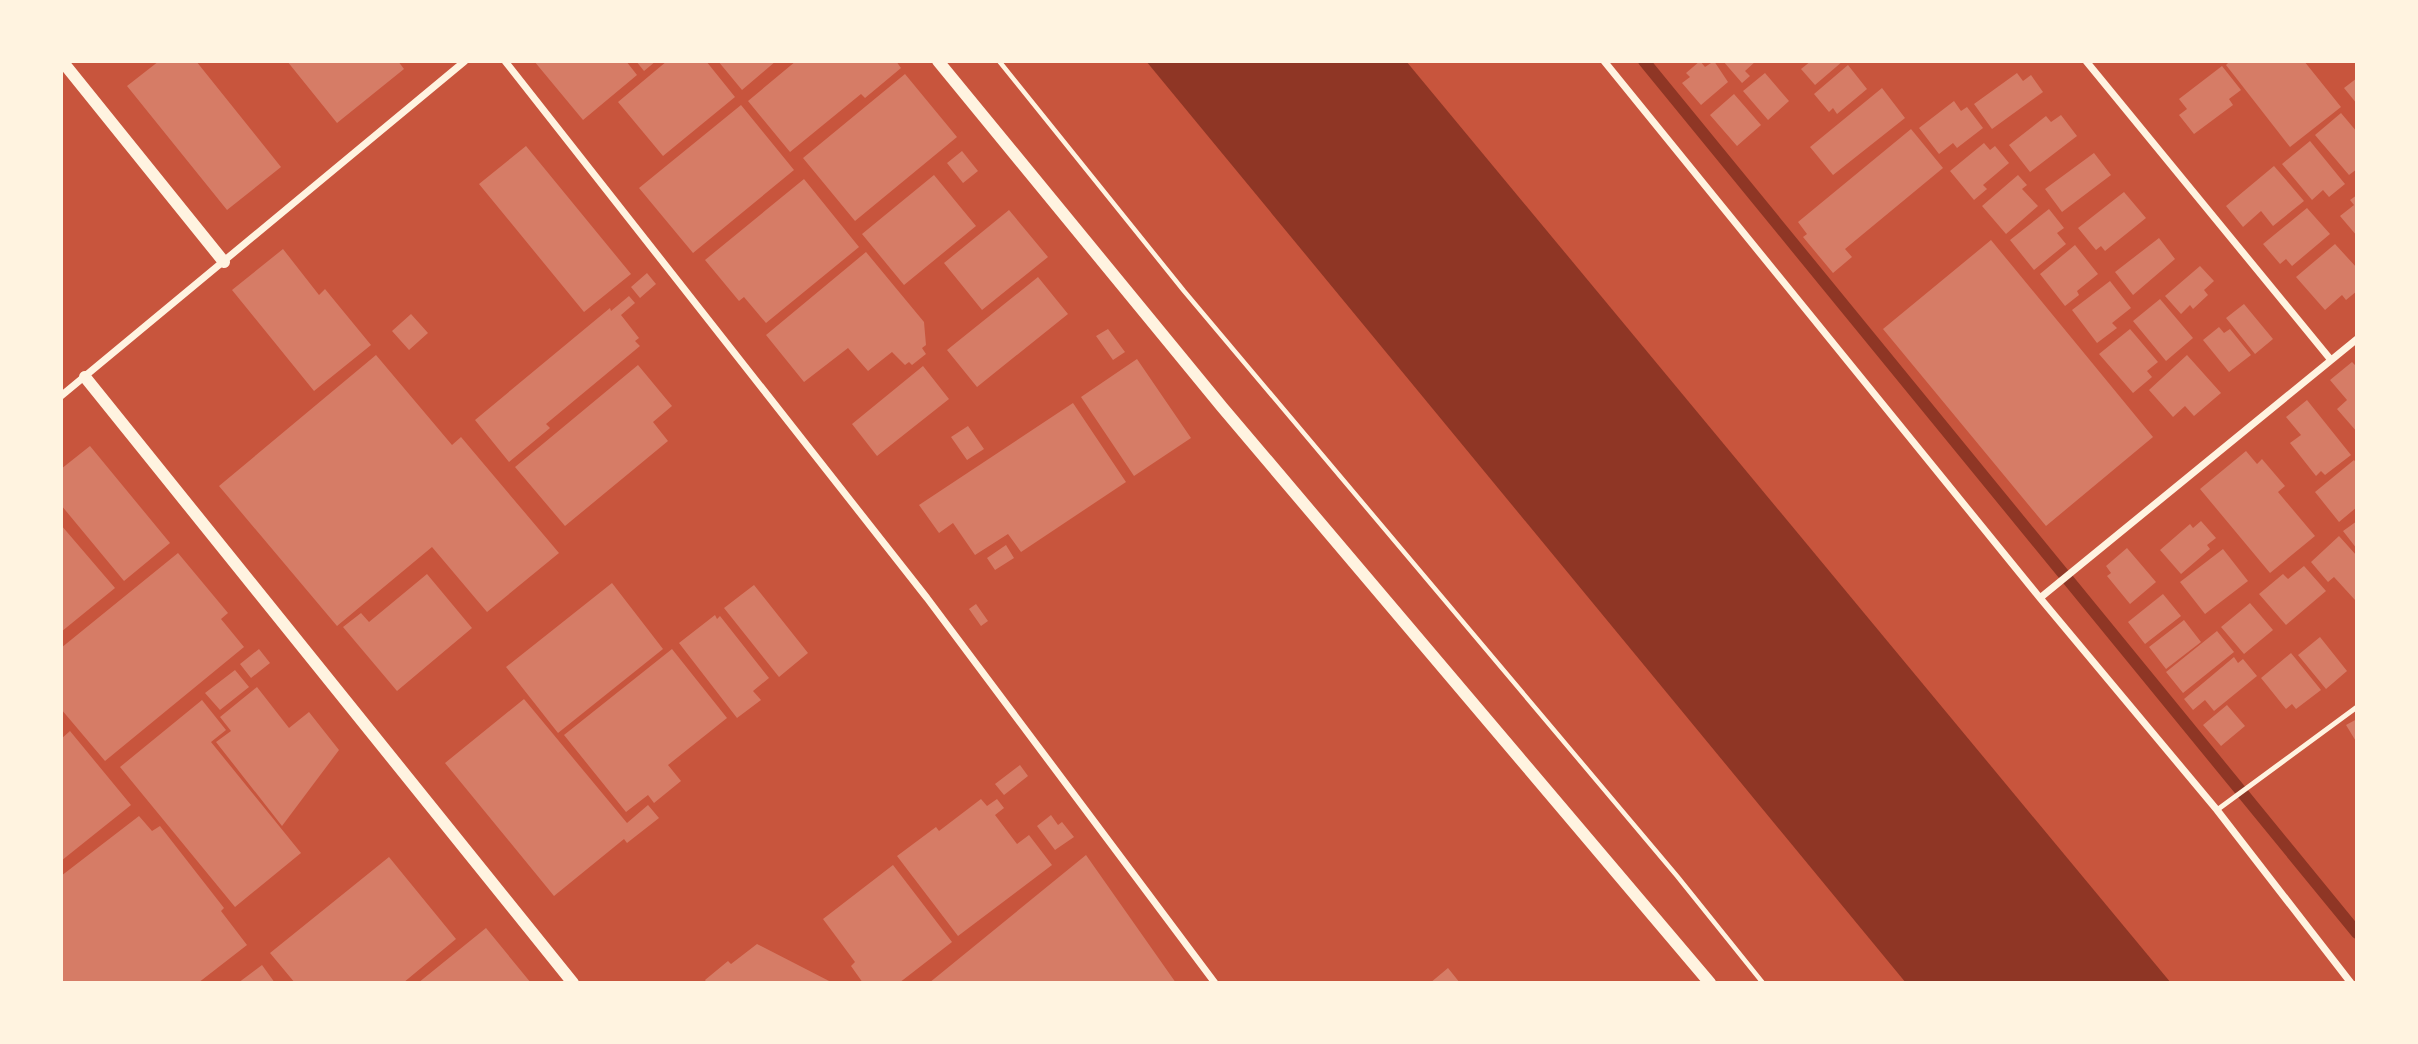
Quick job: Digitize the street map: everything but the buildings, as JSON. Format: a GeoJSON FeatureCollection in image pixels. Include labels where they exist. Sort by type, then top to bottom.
{"type":"FeatureCollection","features":[{"type":"Feature","properties":{"kind":"street"},"geometry":{"type":"LineString","coordinates":[[62,61],[224,262]]}},
{"type":"Feature","properties":{"kind":"street"},"geometry":{"type":"LineString","coordinates":[[61,396],[465,61]]}},
{"type":"Feature","properties":{"kind":"street"},"geometry":{"type":"LineString","coordinates":[[505,61],[927,598],[1215,983]]}},
{"type":"Feature","properties":{"kind":"street"},"geometry":{"type":"LineString","coordinates":[[937,61],[1222,407],[1710,983]]}},
{"type":"Feature","properties":{"kind":"street"},"geometry":{"type":"LineString","coordinates":[[1604,61],[2040,598],[2217,810],[2351,983]]}},
{"type":"Feature","properties":{"kind":"street"},"geometry":{"type":"LineString","coordinates":[[2086,61],[2331,360]]}},
{"type":"Feature","properties":{"kind":"street"},"geometry":{"type":"LineString","coordinates":[[2040,598],[2357,339]]}},
{"type":"Feature","properties":{"kind":"street"},"geometry":{"type":"LineString","coordinates":[[85,377],[573,983]]}},
{"type":"Feature","properties":{"kind":"lane"},"geometry":{"type":"LineString","coordinates":[[2217,810],[2357,707]]}},
{"type":"Feature","properties":{"kind":"path"},"geometry":{"type":"LineString","coordinates":[[999,61],[1184,291],[1677,876],[1763,983]]}},
{"type":"Feature","properties":{"kind":"shaded area"},"geometry":{"type":"Polygon","coordinates":[[[1146,61],[1406,61],[2171,983],[1906,983],[1146,61]]]}},
{"type":"Feature","properties":{"kind":"waterway"},"geometry":{"type":"LineString","coordinates":[[1644,61],[2357,933]]}}]}
